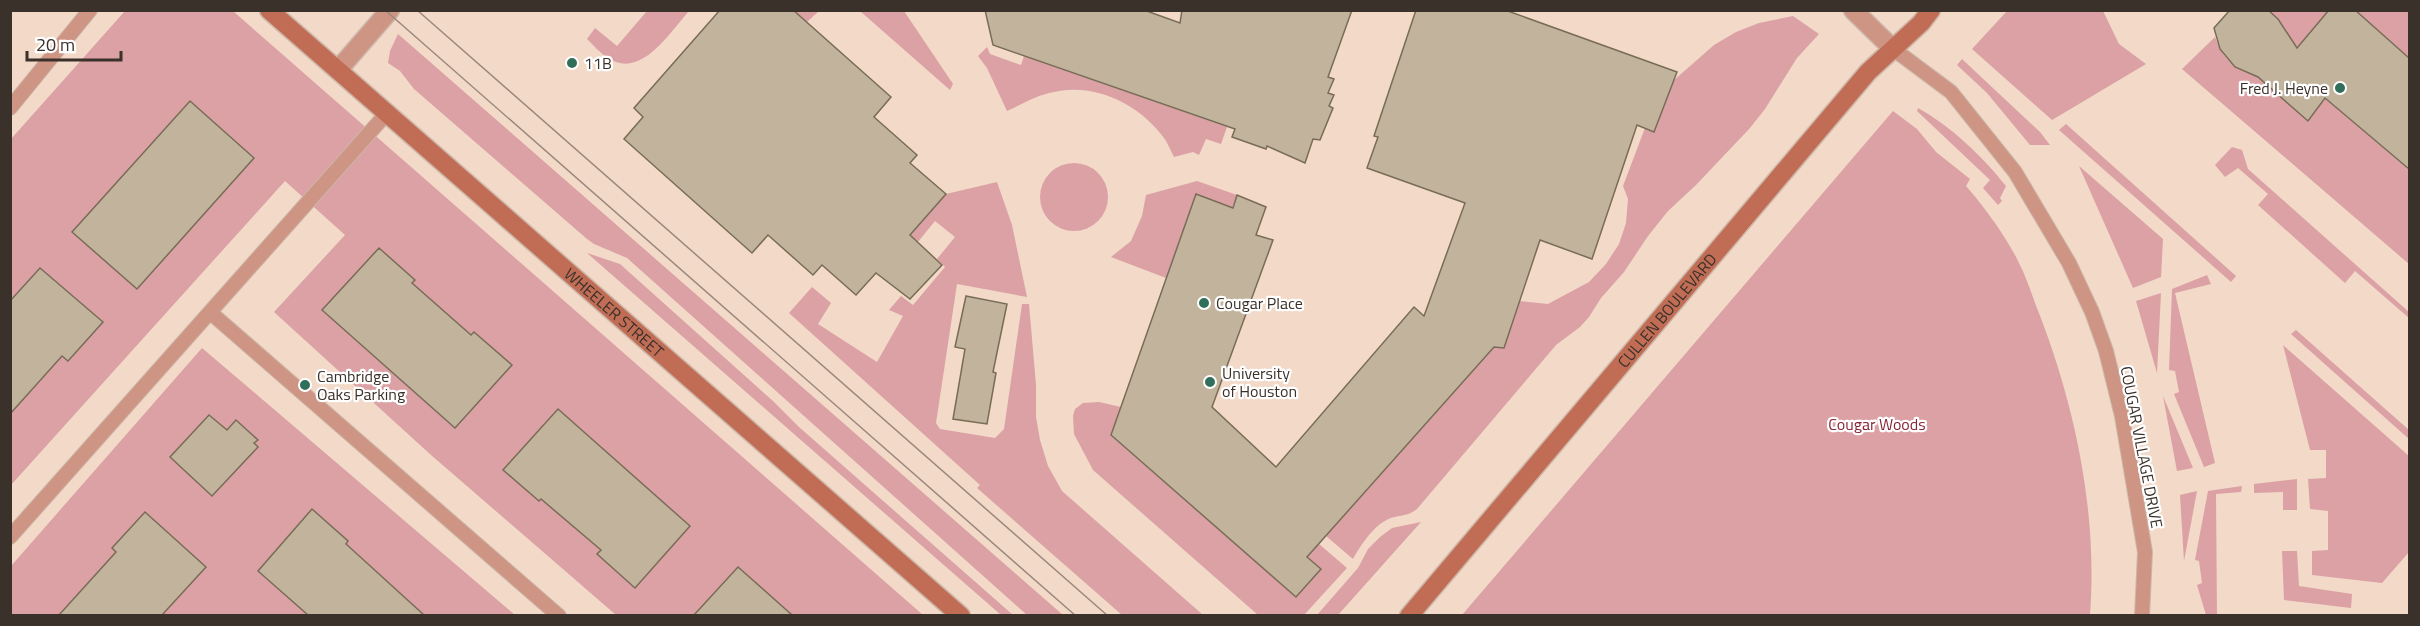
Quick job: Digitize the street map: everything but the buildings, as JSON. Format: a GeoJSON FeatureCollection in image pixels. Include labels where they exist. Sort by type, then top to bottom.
{"type":"FeatureCollection","features":[{"type":"Feature","properties":{"kind":"main road","name":"WHEELER STREET"},"geometry":{"type":"LineString","coordinates":[[269,10],[961,615]]}},
{"type":"Feature","properties":{"kind":"main road","name":"CULLEN BOULEVARD"},"geometry":{"type":"LineString","coordinates":[[1409,615],[1868,72],[1921,23],[1930,10]]}},
{"type":"Feature","properties":{"kind":"street"},"geometry":{"type":"LineString","coordinates":[[338,70],[390,10]]}},
{"type":"Feature","properties":{"kind":"street"},"geometry":{"type":"LineString","coordinates":[[1854,10],[1892,48]]}},
{"type":"Feature","properties":{"kind":"lane"},"geometry":{"type":"LineString","coordinates":[[10,108],[90,10]]}},
{"type":"Feature","properties":{"kind":"lane","name":"COUGAR VILLAGE DRIVE"},"geometry":{"type":"LineString","coordinates":[[1892,48],[1951,92],[2016,172],[2069,263],[2092,312],[2106,351],[2122,416],[2145,552],[2142,615]]}},
{"type":"Feature","properties":{"kind":"lane"},"geometry":{"type":"LineString","coordinates":[[10,537],[387,113]]}},
{"type":"Feature","properties":{"kind":"lane"},"geometry":{"type":"LineString","coordinates":[[211,313],[559,615]]}},
{"type":"Feature","properties":{"kind":"green space"},"geometry":{"type":"Polygon","coordinates":[[[125,11],[233,11],[923,615],[616,615],[431,455],[274,312],[345,235],[285,181],[11,485],[11,139],[125,11]]]}},
{"type":"Feature","properties":{"kind":"green space"},"geometry":{"type":"Polygon","coordinates":[[[647,11],[689,11],[654,51],[632,63],[620,63],[608,58],[587,39],[595,28],[617,46],[647,11]]]}},
{"type":"Feature","properties":{"kind":"green space"},"geometry":{"type":"Polygon","coordinates":[[[793,11],[819,11],[807,22],[793,11]]]}},
{"type":"Feature","properties":{"kind":"green space"},"geometry":{"type":"Polygon","coordinates":[[[860,11],[904,11],[953,84],[950,90],[860,11]]]}},
{"type":"Feature","properties":{"kind":"green space"},"geometry":{"type":"Polygon","coordinates":[[[2007,11],[2103,11],[2119,44],[2146,64],[2052,120],[1972,49],[2007,11]]]}},
{"type":"Feature","properties":{"kind":"green space"},"geometry":{"type":"Polygon","coordinates":[[[2268,11],[2329,11],[2298,47],[2288,40],[2268,11]]]}},
{"type":"Feature","properties":{"kind":"green space"},"geometry":{"type":"Polygon","coordinates":[[[2355,11],[2409,11],[2409,58],[2355,11]]]}},
{"type":"Feature","properties":{"kind":"green space"},"geometry":{"type":"Polygon","coordinates":[[[1793,16],[1819,34],[1797,58],[1765,109],[1696,185],[1668,211],[1589,317],[1580,327],[1556,345],[1417,509],[1379,525],[1364,541],[1353,559],[1326,536],[1494,347],[1504,348],[1519,301],[1548,304],[1589,282],[1606,264],[1619,244],[1626,223],[1628,199],[1623,186],[1645,128],[1673,81],[1714,45],[1736,32],[1759,23],[1793,16]]]}},
{"type":"Feature","properties":{"kind":"green space"},"geometry":{"type":"Polygon","coordinates":[[[398,34],[1063,615],[1027,615],[627,258],[587,239],[414,89],[400,71],[388,63],[390,51],[398,34]]]}},
{"type":"Feature","properties":{"kind":"green space"},"geometry":{"type":"Polygon","coordinates":[[[2215,37],[2227,59],[2265,81],[2308,121],[2325,98],[2409,169],[2409,264],[2182,69],[2215,37]]]}},
{"type":"Feature","properties":{"kind":"green space"},"geometry":{"type":"Polygon","coordinates":[[[987,47],[990,54],[1021,65],[1024,56],[1227,127],[1221,144],[1206,139],[1199,155],[1193,152],[1174,157],[1162,135],[1138,112],[1112,98],[1084,90],[1048,93],[1007,111],[987,68],[978,56],[987,47]]]}},
{"type":"Feature","properties":{"kind":"green space"},"geometry":{"type":"Polygon","coordinates":[[[1962,59],[2040,132],[2050,145],[2030,145],[1987,93],[1957,65],[1962,59]]]}},
{"type":"Feature","properties":{"kind":"green space"},"geometry":{"type":"Polygon","coordinates":[[[1918,108],[1943,124],[1966,143],[2006,186],[2000,198],[2002,201],[1998,205],[1983,188],[1990,180],[1917,111],[1918,108]]]}},
{"type":"Feature","properties":{"kind":"green space","name":"Cougar Woods"},"geometry":{"type":"Polygon","coordinates":[[[1893,111],[1917,129],[1936,152],[1970,179],[1966,186],[2001,232],[2021,266],[2061,378],[2080,456],[2090,536],[2092,575],[2090,615],[1462,615],[1893,111]]]}},
{"type":"Feature","properties":{"kind":"green space"},"geometry":{"type":"Polygon","coordinates":[[[2066,124],[2236,276],[2231,282],[2059,130],[2066,124]]]}},
{"type":"Feature","properties":{"kind":"green space"},"geometry":{"type":"Polygon","coordinates":[[[2232,147],[2242,150],[2248,169],[2409,312],[2409,318],[2355,271],[2345,283],[2258,205],[2268,194],[2238,168],[2225,177],[2215,165],[2232,147]]]}},
{"type":"Feature","properties":{"kind":"green space"},"geometry":{"type":"Polygon","coordinates":[[[1074,163],[1087,166],[1098,173],[1105,184],[1108,197],[1105,210],[1098,221],[1087,228],[1074,231],[1061,228],[1050,221],[1043,210],[1040,197],[1043,184],[1050,173],[1061,166],[1074,163]]]}},
{"type":"Feature","properties":{"kind":"green space"},"geometry":{"type":"Polygon","coordinates":[[[2079,166],[2163,239],[2161,277],[2133,288],[2079,166]]]}},
{"type":"Feature","properties":{"kind":"green space"},"geometry":{"type":"Polygon","coordinates":[[[1197,181],[1237,195],[1232,208],[1196,195],[1166,278],[1111,257],[1131,241],[1142,216],[1146,195],[1197,181]]]}},
{"type":"Feature","properties":{"kind":"green space"},"geometry":{"type":"Polygon","coordinates":[[[997,182],[1012,225],[1027,297],[957,284],[936,423],[940,429],[995,438],[1004,429],[1022,304],[1029,304],[1036,385],[1036,417],[1048,466],[1062,491],[1203,615],[1122,615],[977,488],[980,485],[789,313],[812,287],[831,303],[818,324],[877,362],[903,316],[889,310],[901,296],[913,305],[945,267],[937,259],[955,237],[935,221],[904,259],[891,248],[912,233],[946,194],[997,182]]]}},
{"type":"Feature","properties":{"kind":"green space"},"geometry":{"type":"Polygon","coordinates":[[[587,253],[620,264],[799,427],[1013,615],[1001,615],[587,253]]]}},
{"type":"Feature","properties":{"kind":"green space"},"geometry":{"type":"Polygon","coordinates":[[[2207,275],[2211,284],[2175,293],[2215,463],[2204,467],[2174,394],[2179,392],[2175,371],[2169,370],[2172,289],[2207,275]]]}},
{"type":"Feature","properties":{"kind":"green space"},"geometry":{"type":"Polygon","coordinates":[[[2161,293],[2157,373],[2136,301],[2161,293]]]}},
{"type":"Feature","properties":{"kind":"green space"},"geometry":{"type":"Polygon","coordinates":[[[2296,330],[2409,430],[2409,439],[2291,334],[2296,330]]]}},
{"type":"Feature","properties":{"kind":"green space"},"geometry":{"type":"Polygon","coordinates":[[[2283,345],[2409,456],[2409,552],[2382,583],[2312,575],[2312,551],[2328,550],[2328,511],[2310,509],[2308,479],[2326,478],[2326,450],[2310,450],[2283,345]]]}},
{"type":"Feature","properties":{"kind":"green space"},"geometry":{"type":"Polygon","coordinates":[[[202,348],[515,615],[11,616],[11,566],[202,348]]]}},
{"type":"Feature","properties":{"kind":"green space"},"geometry":{"type":"Polygon","coordinates":[[[2163,396],[2193,468],[2177,471],[2163,396]]]}},
{"type":"Feature","properties":{"kind":"green space"},"geometry":{"type":"Polygon","coordinates":[[[1099,402],[1121,407],[1111,436],[1296,597],[1321,569],[1307,557],[1319,544],[1347,568],[1304,615],[1258,615],[1093,470],[1074,434],[1073,416],[1075,409],[1083,403],[1099,402]]]}},
{"type":"Feature","properties":{"kind":"green space"},"geometry":{"type":"Polygon","coordinates":[[[2297,479],[2297,510],[2283,510],[2283,492],[2254,493],[2254,484],[2297,479]]]}},
{"type":"Feature","properties":{"kind":"green space"},"geometry":{"type":"Polygon","coordinates":[[[2242,486],[2241,492],[2216,494],[2217,615],[2206,615],[2197,585],[2202,583],[2199,561],[2195,560],[2208,491],[2242,486]]]}},
{"type":"Feature","properties":{"kind":"green space"},"geometry":{"type":"Polygon","coordinates":[[[2197,491],[2184,561],[2180,495],[2197,491]]]}},
{"type":"Feature","properties":{"kind":"green space"},"geometry":{"type":"Polygon","coordinates":[[[1421,522],[1338,615],[1317,615],[1358,568],[1368,549],[1380,537],[1392,528],[1421,522]]]}},
{"type":"Feature","properties":{"kind":"green space"},"geometry":{"type":"Polygon","coordinates":[[[2282,551],[2297,551],[2299,586],[2352,594],[2351,608],[2284,600],[2282,551]]]}},
{"type":"Feature","properties":{"kind":"tram line"},"geometry":{"type":"LineString","coordinates":[[385,10],[1076,616]]}},
{"type":"Feature","properties":{"kind":"tram line"},"geometry":{"type":"LineString","coordinates":[[417,10],[1108,616]]}},
{"type":"Feature","properties":{"kind":"place","name":"11B"},"geometry":{"type":"Point","coordinates":[572,63]}},
{"type":"Feature","properties":{"kind":"place","name":"Fred J. Heyne"},"geometry":{"type":"Point","coordinates":[2340,88]}},
{"type":"Feature","properties":{"kind":"place","name":"Cougar Place"},"geometry":{"type":"Point","coordinates":[1204,303]}},
{"type":"Feature","properties":{"kind":"place","name":"University of Houston"},"geometry":{"type":"Point","coordinates":[1210,382]}},
{"type":"Feature","properties":{"kind":"place","name":"Cambridge Oaks Parking"},"geometry":{"type":"Point","coordinates":[305,385]}}]}
